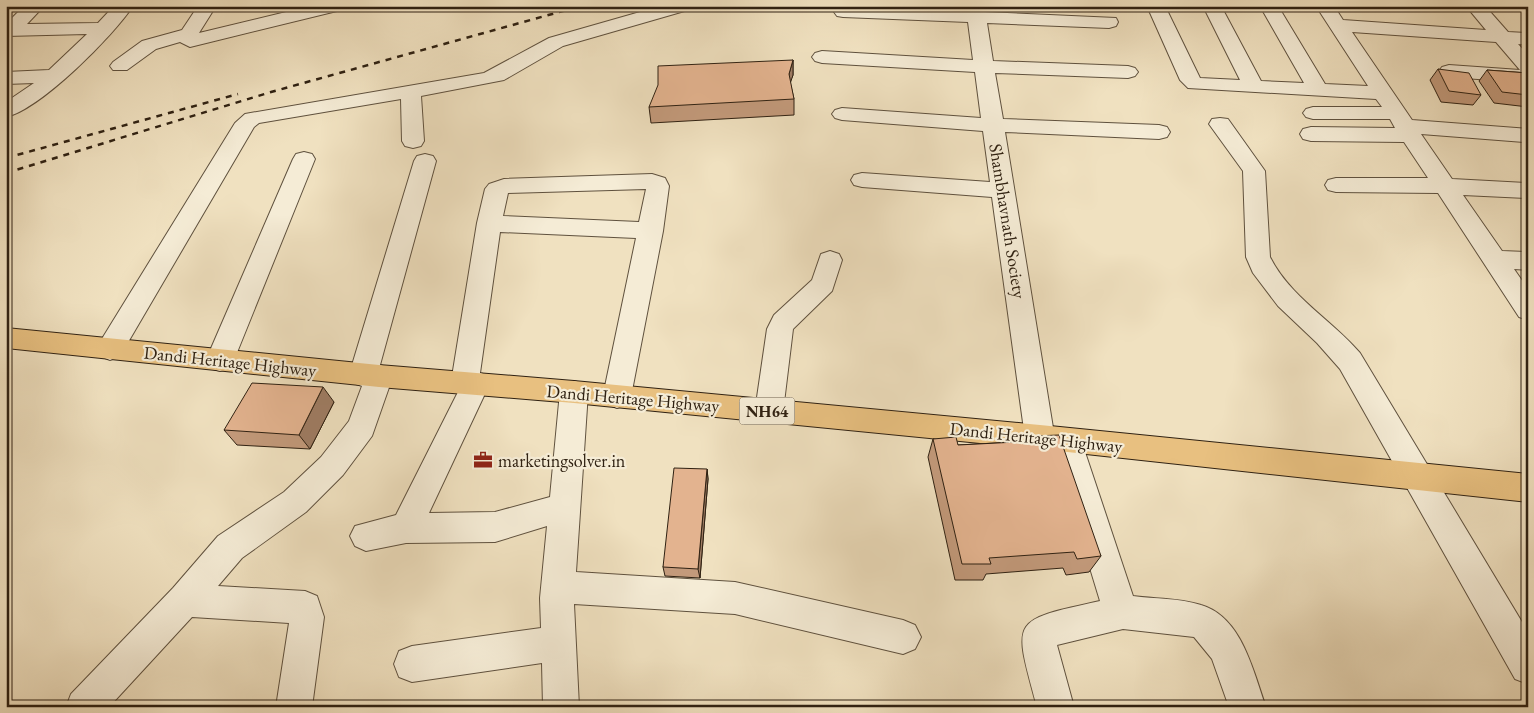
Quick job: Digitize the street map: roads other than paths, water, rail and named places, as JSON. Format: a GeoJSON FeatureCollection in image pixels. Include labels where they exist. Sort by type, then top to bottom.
{"type":"FeatureCollection","features":[{"type":"Feature","properties":{"kind":"highway","name":"Dandi Heritage Highway"},"geometry":{"type":"LineString","coordinates":[[6,338],[371,376],[574,392],[1053,438],[1528,488]]}},
{"type":"Feature","properties":{"kind":"street"},"geometry":{"type":"LineString","coordinates":[[9,30],[35,6]]}},
{"type":"Feature","properties":{"kind":"street"},"geometry":{"type":"LineString","coordinates":[[6,111],[30,97],[54,76],[105,28],[124,6]]}},
{"type":"Feature","properties":{"kind":"street"},"geometry":{"type":"LineString","coordinates":[[206,6],[187,38],[190,41],[335,6]]}},
{"type":"Feature","properties":{"kind":"street"},"geometry":{"type":"LineString","coordinates":[[110,349],[246,123],[252,118],[497,76],[556,42],[682,6]]}},
{"type":"Feature","properties":{"kind":"street"},"geometry":{"type":"LineString","coordinates":[[1156,6],[1192,82],[1384,93]]}},
{"type":"Feature","properties":{"kind":"street"},"geometry":{"type":"LineString","coordinates":[[1212,6],[1254,87]]}},
{"type":"Feature","properties":{"kind":"street"},"geometry":{"type":"LineString","coordinates":[[1269,6],[1318,90]]}},
{"type":"Feature","properties":{"kind":"street"},"geometry":{"type":"LineString","coordinates":[[1325,6],[1528,310]]}},
{"type":"Feature","properties":{"kind":"street"},"geometry":{"type":"LineString","coordinates":[[1475,6],[1528,67]]}},
{"type":"Feature","properties":{"kind":"street"},"geometry":{"type":"LineString","coordinates":[[842,12],[976,11],[1109,22]]}},
{"type":"Feature","properties":{"kind":"street","name":"Shambhavnath Society"},"geometry":{"type":"LineString","coordinates":[[976,11],[1003,190],[1053,438],[1118,604],[1123,612]]}},
{"type":"Feature","properties":{"kind":"street"},"geometry":{"type":"LineString","coordinates":[[1338,25],[1528,39]]}},
{"type":"Feature","properties":{"kind":"street"},"geometry":{"type":"LineString","coordinates":[[9,30],[105,28]]}},
{"type":"Feature","properties":{"kind":"street"},"geometry":{"type":"LineString","coordinates":[[120,66],[149,45],[189,34]]}},
{"type":"Feature","properties":{"kind":"street"},"geometry":{"type":"LineString","coordinates":[[822,57],[984,67],[1128,72]]}},
{"type":"Feature","properties":{"kind":"street"},"geometry":{"type":"LineString","coordinates":[[1449,71],[1528,77]]}},
{"type":"Feature","properties":{"kind":"street"},"geometry":{"type":"LineString","coordinates":[[6,78],[54,76]]}},
{"type":"Feature","properties":{"kind":"street"},"geometry":{"type":"LineString","coordinates":[[84,707],[186,600],[230,547],[295,502],[332,466],[362,426],[419,151],[411,91]]}},
{"type":"Feature","properties":{"kind":"street"},"geometry":{"type":"LineString","coordinates":[[842,114],[993,125],[1160,132]]}},
{"type":"Feature","properties":{"kind":"street"},"geometry":{"type":"LineString","coordinates":[[1312,123],[1404,124],[1524,135]]}},
{"type":"Feature","properties":{"kind":"street"},"geometry":{"type":"LineString","coordinates":[[1220,124],[1254,171],[1258,257],[1263,270],[1273,284],[1344,353],[1419,477],[1528,666]]}},
{"type":"Feature","properties":{"kind":"street"},"geometry":{"type":"LineString","coordinates":[[220,360],[304,159]]}},
{"type":"Feature","properties":{"kind":"street"},"geometry":{"type":"LineString","coordinates":[[862,180],[1003,190]]}},
{"type":"Feature","properties":{"kind":"street"},"geometry":{"type":"LineString","coordinates":[[406,528],[471,383],[489,223],[497,189],[504,186],[657,182],[651,231],[617,396]]}},
{"type":"Feature","properties":{"kind":"street"},"geometry":{"type":"LineString","coordinates":[[1336,185],[1445,186],[1528,191]]}},
{"type":"Feature","properties":{"kind":"street"},"geometry":{"type":"LineString","coordinates":[[489,223],[651,231]]}},
{"type":"Feature","properties":{"kind":"street"},"geometry":{"type":"LineString","coordinates":[[769,411],[780,330],[784,322],[823,284],[830,260]]}},
{"type":"Feature","properties":{"kind":"street"},"geometry":{"type":"LineString","coordinates":[[1494,260],[1528,261]]}},
{"type":"Feature","properties":{"kind":"street"},"geometry":{"type":"LineString","coordinates":[[561,707],[558,587],[574,392]]}},
{"type":"Feature","properties":{"kind":"street"},"geometry":{"type":"LineString","coordinates":[[366,536],[406,528],[495,527],[565,507]]}},
{"type":"Feature","properties":{"kind":"street"},"geometry":{"type":"LineString","coordinates":[[558,587],[735,598],[903,637]]}},
{"type":"Feature","properties":{"kind":"street"},"geometry":{"type":"LineString","coordinates":[[186,600],[305,608],[307,616],[294,707]]}},
{"type":"Feature","properties":{"kind":"street"},"geometry":{"type":"LineString","coordinates":[[1056,707],[1040,649],[1039,636],[1046,630],[1123,612],[1200,621],[1211,626],[1219,636],[1248,707]]}},
{"type":"Feature","properties":{"kind":"street"},"geometry":{"type":"LineString","coordinates":[[412,664],[558,643]]}},
{"type":"Feature","properties":{"kind":"railway"},"geometry":{"type":"LineString","coordinates":[[6,173],[271,92],[581,6]]}},
{"type":"Feature","properties":{"kind":"railway"},"geometry":{"type":"LineString","coordinates":[[6,158],[238,94]]}},
{"type":"Feature","properties":{"kind":"place","name":"marketingsolver.in"},"geometry":{"type":"Point","coordinates":[483,460]}}]}
